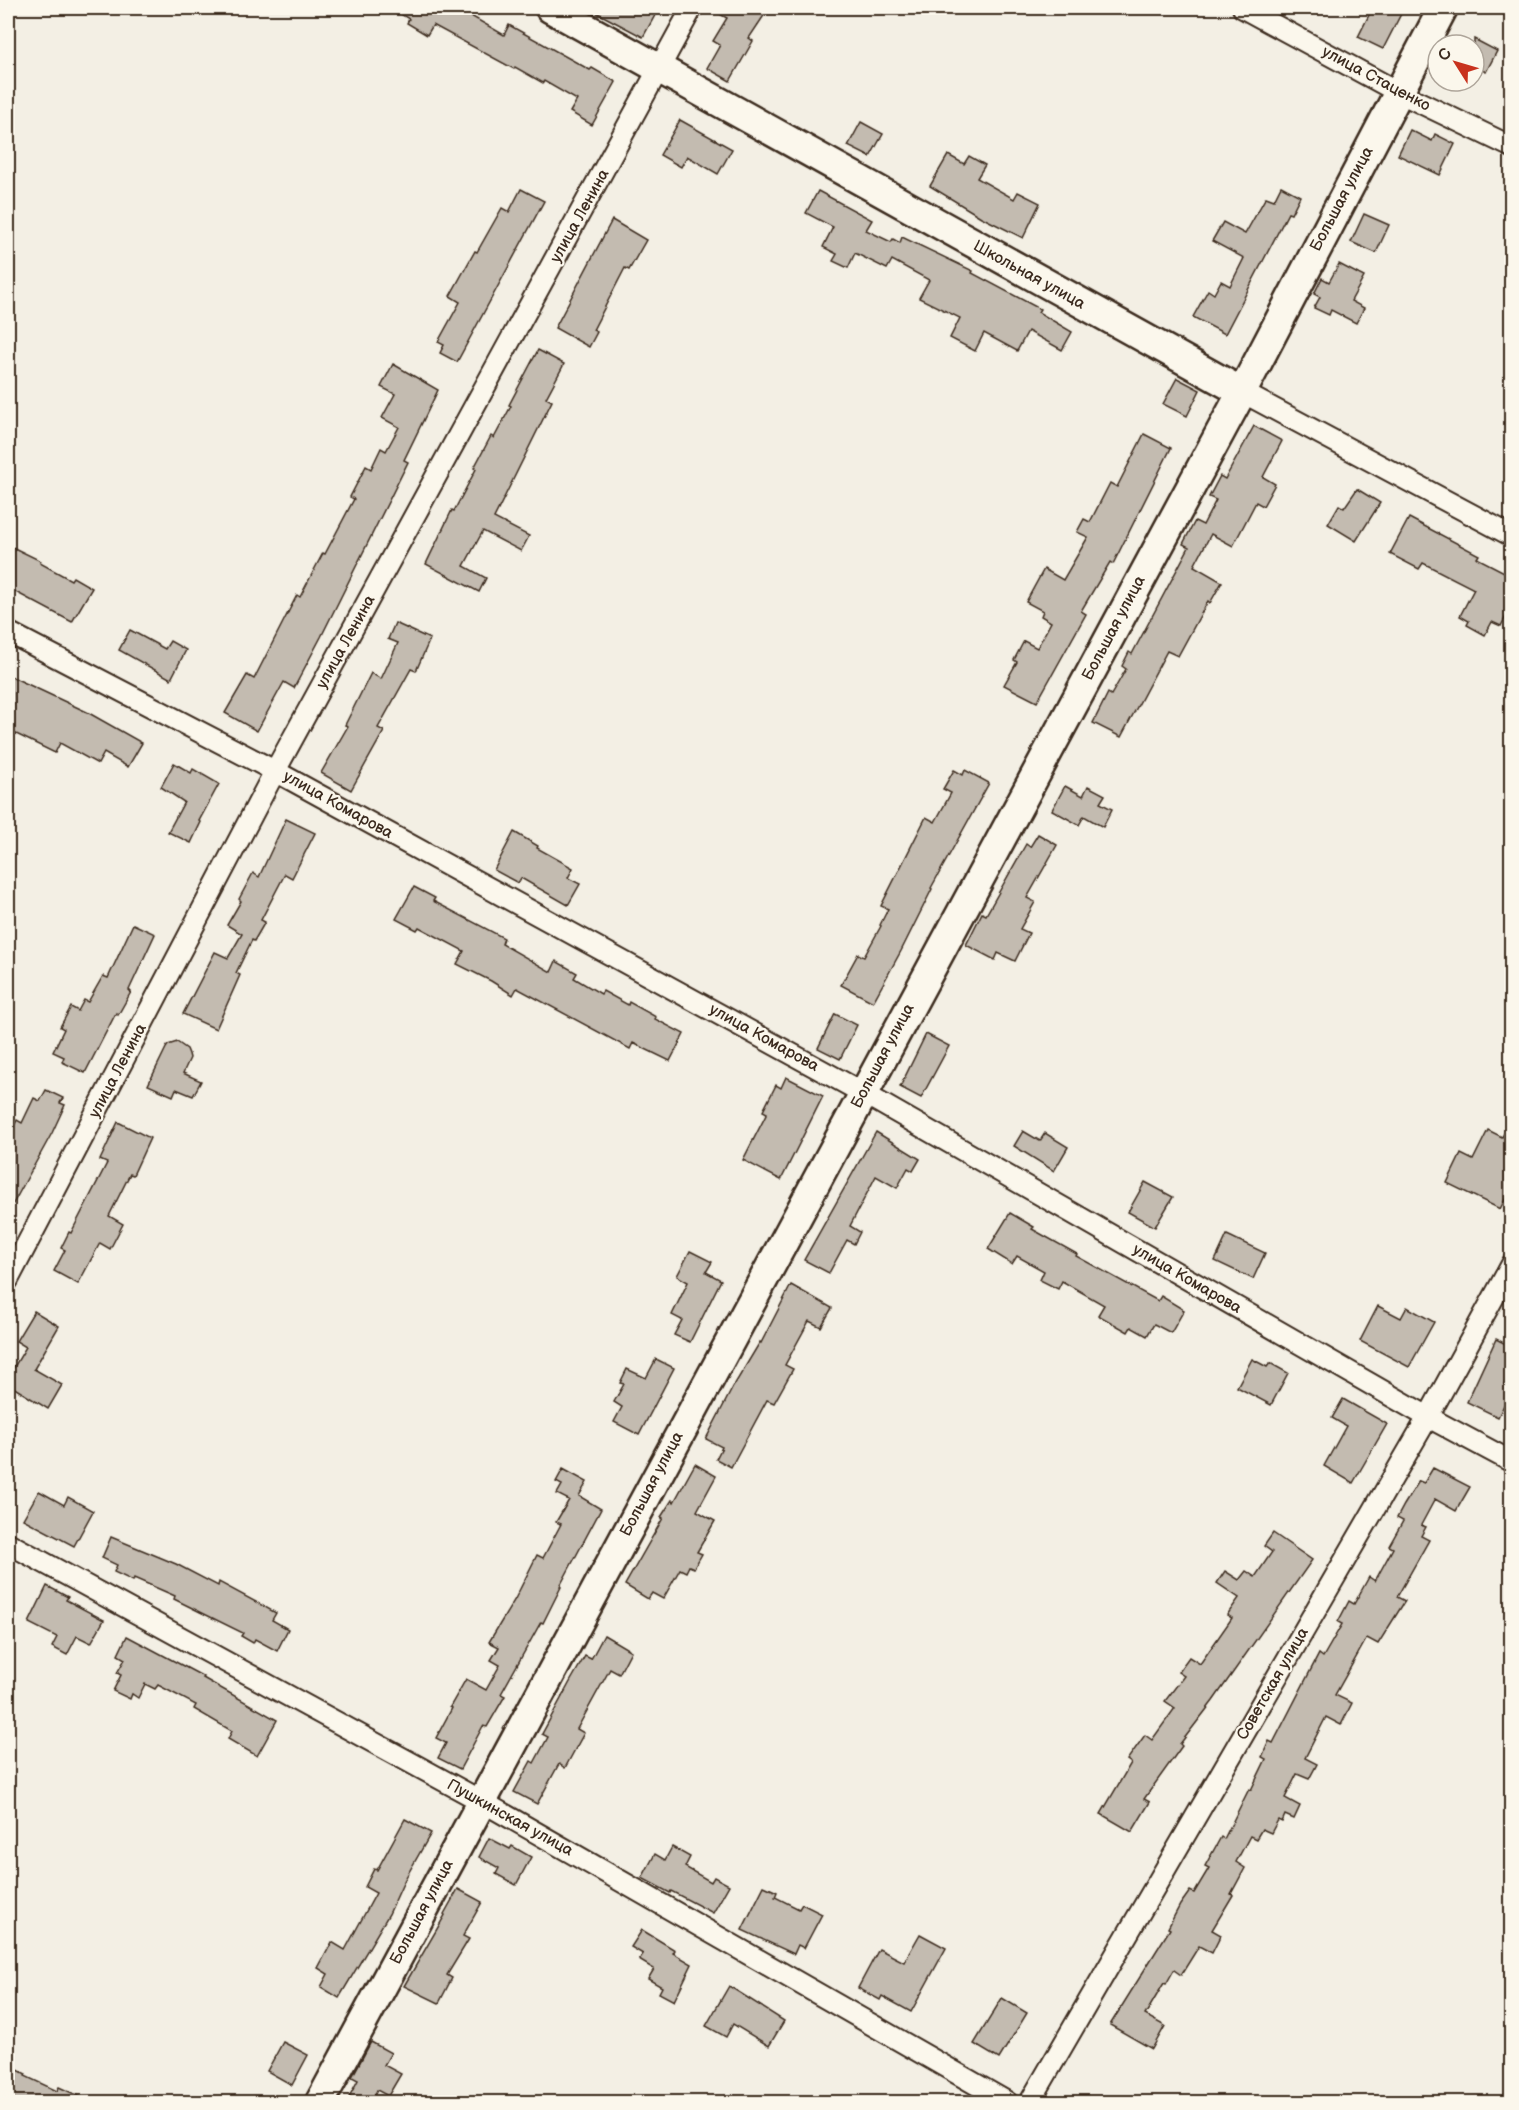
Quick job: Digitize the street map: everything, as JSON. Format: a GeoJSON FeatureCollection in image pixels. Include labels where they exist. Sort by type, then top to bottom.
{"type":"FeatureCollection","features":[{"type":"Feature","properties":{"kind":"street","name":"Школьная улица"},"geometry":{"type":"LineString","coordinates":[[549,8],[1242,392],[1512,536]]}},
{"type":"Feature","properties":{"kind":"street","name":"улица Ленина"},"geometry":{"type":"LineString","coordinates":[[8,1280],[275,771],[692,8]]}},
{"type":"Feature","properties":{"kind":"street","name":"улица Стаценко"},"geometry":{"type":"LineString","coordinates":[[1243,8],[1398,92],[1512,147]]}},
{"type":"Feature","properties":{"kind":"street","name":"Большая улица"},"geometry":{"type":"LineString","coordinates":[[320,2103],[1242,392],[1443,8]]}},
{"type":"Feature","properties":{"kind":"street","name":"улица Комарова"},"geometry":{"type":"LineString","coordinates":[[8,632],[275,771],[863,1093],[1428,1417],[1512,1462]]}},
{"type":"Feature","properties":{"kind":"street","name":"Советская улица"},"geometry":{"type":"LineString","coordinates":[[1030,2103],[1428,1417],[1512,1264]]}},
{"type":"Feature","properties":{"kind":"street","name":"Пушкинская улица"},"geometry":{"type":"LineString","coordinates":[[8,1543],[481,1801],[1007,2103]]}},
{"type":"Feature","properties":{"kind":"building"},"geometry":{"type":"Polygon","coordinates":[[[391,8],[457,8],[504,35],[509,25],[616,82],[592,125],[570,112],[577,100],[433,25],[427,35],[407,23],[409,19],[391,8]]]}},
{"type":"Feature","properties":{"kind":"building"},"geometry":{"type":"Polygon","coordinates":[[[588,8],[659,8],[643,37],[588,8]]]}},
{"type":"Feature","properties":{"kind":"building"},"geometry":{"type":"Polygon","coordinates":[[[709,8],[769,8],[749,38],[753,41],[730,81],[707,68],[720,45],[713,41],[727,18],[709,8]]]}},
{"type":"Feature","properties":{"kind":"building"},"geometry":{"type":"Polygon","coordinates":[[[1382,8],[1404,8],[1383,49],[1358,37],[1372,9],[1379,13],[1382,8]]]}},
{"type":"Feature","properties":{"kind":"building"},"geometry":{"type":"Polygon","coordinates":[[[1486,45],[1497,51],[1486,72],[1486,45]]]}},
{"type":"Feature","properties":{"kind":"building"},"geometry":{"type":"Polygon","coordinates":[[[680,120],[732,149],[718,174],[687,156],[681,167],[660,155],[680,120]]]}},
{"type":"Feature","properties":{"kind":"building"},"geometry":{"type":"Polygon","coordinates":[[[861,122],[883,134],[870,157],[848,146],[861,122]]]}},
{"type":"Feature","properties":{"kind":"building"},"geometry":{"type":"Polygon","coordinates":[[[1410,130],[1432,141],[1435,134],[1455,144],[1440,175],[1398,155],[1410,130]]]}},
{"type":"Feature","properties":{"kind":"building"},"geometry":{"type":"Polygon","coordinates":[[[948,155],[964,164],[969,156],[985,165],[977,178],[1014,199],[1018,192],[1040,203],[1023,238],[981,217],[930,186],[948,155]]]}},
{"type":"Feature","properties":{"kind":"building"},"geometry":{"type":"Polygon","coordinates":[[[1281,186],[1300,196],[1291,214],[1288,213],[1225,334],[1193,317],[1208,290],[1214,294],[1221,281],[1230,286],[1244,258],[1212,241],[1223,222],[1245,234],[1266,197],[1274,200],[1281,186]]]}},
{"type":"Feature","properties":{"kind":"building"},"geometry":{"type":"Polygon","coordinates":[[[521,189],[544,201],[457,362],[440,353],[444,345],[438,342],[460,302],[450,296],[502,208],[509,212],[521,189]]]}},
{"type":"Feature","properties":{"kind":"building"},"geometry":{"type":"Polygon","coordinates":[[[818,191],[872,220],[866,230],[891,242],[893,239],[900,243],[902,237],[973,271],[972,273],[1040,309],[1038,312],[1072,332],[1062,350],[1028,331],[1017,351],[984,333],[975,351],[950,338],[960,318],[919,298],[929,280],[892,260],[887,269],[855,253],[848,268],[833,261],[837,254],[823,247],[833,227],[806,213],[818,191]]]}},
{"type":"Feature","properties":{"kind":"building"},"geometry":{"type":"Polygon","coordinates":[[[1364,214],[1389,225],[1376,253],[1351,242],[1364,214]]]}},
{"type":"Feature","properties":{"kind":"building"},"geometry":{"type":"Polygon","coordinates":[[[612,220],[646,240],[629,270],[625,268],[593,330],[597,332],[589,347],[555,328],[612,220]]]}},
{"type":"Feature","properties":{"kind":"building"},"geometry":{"type":"Polygon","coordinates":[[[1339,264],[1364,277],[1351,301],[1364,308],[1356,323],[1331,310],[1329,315],[1314,308],[1320,297],[1314,294],[1322,278],[1329,282],[1339,264]]]}},
{"type":"Feature","properties":{"kind":"building"},"geometry":{"type":"Polygon","coordinates":[[[538,350],[564,364],[546,398],[552,401],[494,518],[529,536],[521,551],[483,531],[464,566],[486,578],[479,592],[426,564],[491,436],[494,438],[511,406],[509,405],[538,350]]]}},
{"type":"Feature","properties":{"kind":"building"},"geometry":{"type":"Polygon","coordinates":[[[393,364],[438,390],[404,460],[408,462],[294,688],[284,682],[257,731],[225,713],[247,675],[254,679],[297,595],[300,597],[354,499],[350,497],[366,466],[371,469],[381,448],[386,451],[399,427],[382,418],[395,394],[381,387],[393,364]]]}},
{"type":"Feature","properties":{"kind":"building"},"geometry":{"type":"Polygon","coordinates":[[[1177,378],[1200,390],[1187,416],[1163,404],[1177,378]]]}},
{"type":"Feature","properties":{"kind":"building"},"geometry":{"type":"Polygon","coordinates":[[[1254,426],[1282,441],[1263,477],[1275,484],[1263,506],[1256,502],[1233,546],[1211,534],[1194,566],[1222,582],[1210,603],[1208,601],[1178,656],[1167,651],[1121,737],[1093,723],[1108,693],[1111,695],[1126,669],[1122,666],[1129,652],[1132,654],[1189,547],[1183,544],[1195,521],[1203,525],[1216,500],[1209,497],[1220,476],[1225,479],[1254,426]]]}},
{"type":"Feature","properties":{"kind":"building"},"geometry":{"type":"Polygon","coordinates":[[[1144,434],[1171,448],[1113,564],[1110,562],[1081,611],[1086,614],[1037,702],[1004,685],[1017,662],[1014,660],[1024,641],[1037,648],[1051,622],[1041,616],[1043,611],[1026,602],[1044,569],[1063,580],[1088,537],[1077,532],[1084,519],[1090,522],[1110,483],[1117,487],[1144,434]]]}},
{"type":"Feature","properties":{"kind":"building"},"geometry":{"type":"Polygon","coordinates":[[[1357,489],[1380,503],[1356,541],[1328,524],[1339,505],[1344,508],[1357,489]]]}},
{"type":"Feature","properties":{"kind":"building"},"geometry":{"type":"Polygon","coordinates":[[[1409,518],[1479,555],[1477,558],[1512,576],[1512,605],[1501,626],[1492,622],[1485,635],[1467,625],[1469,621],[1460,616],[1474,589],[1423,563],[1419,569],[1390,554],[1409,518]]]}},
{"type":"Feature","properties":{"kind":"building"},"geometry":{"type":"Polygon","coordinates":[[[8,545],[41,561],[40,563],[71,580],[73,577],[92,588],[72,622],[8,588],[8,545]]]}},
{"type":"Feature","properties":{"kind":"building"},"geometry":{"type":"Polygon","coordinates":[[[395,623],[430,639],[416,671],[411,669],[378,728],[384,731],[351,790],[321,773],[348,726],[345,725],[371,673],[381,679],[398,643],[388,639],[395,623]]]}},
{"type":"Feature","properties":{"kind":"building"},"geometry":{"type":"Polygon","coordinates":[[[130,630],[165,649],[170,641],[186,650],[171,679],[119,650],[130,630]]]}},
{"type":"Feature","properties":{"kind":"building"},"geometry":{"type":"Polygon","coordinates":[[[8,675],[87,712],[142,743],[128,767],[104,753],[98,764],[60,743],[55,753],[8,730],[8,675]]]}},
{"type":"Feature","properties":{"kind":"building"},"geometry":{"type":"Polygon","coordinates":[[[174,763],[191,773],[193,769],[219,784],[199,821],[201,822],[191,843],[168,832],[184,802],[161,787],[174,763]]]}},
{"type":"Feature","properties":{"kind":"building"},"geometry":{"type":"Polygon","coordinates":[[[954,770],[963,775],[965,770],[989,783],[931,888],[901,951],[873,1002],[841,985],[858,954],[864,957],[881,926],[888,909],[881,906],[926,817],[935,822],[951,793],[943,789],[954,770]]]}},
{"type":"Feature","properties":{"kind":"building"},"geometry":{"type":"Polygon","coordinates":[[[1065,786],[1083,796],[1088,786],[1105,795],[1100,803],[1112,809],[1103,827],[1084,816],[1079,825],[1052,810],[1065,786]]]}},
{"type":"Feature","properties":{"kind":"building"},"geometry":{"type":"Polygon","coordinates":[[[286,819],[315,833],[292,878],[285,874],[261,920],[265,922],[254,941],[252,940],[236,973],[240,975],[216,1029],[183,1014],[215,952],[228,958],[242,934],[227,925],[253,873],[259,877],[286,819]]]}},
{"type":"Feature","properties":{"kind":"building"},"geometry":{"type":"Polygon","coordinates":[[[514,832],[573,868],[568,878],[580,884],[568,905],[521,878],[518,883],[494,870],[514,832]]]}},
{"type":"Feature","properties":{"kind":"building"},"geometry":{"type":"Polygon","coordinates":[[[1038,834],[1057,845],[1027,898],[1035,902],[1020,929],[1029,933],[1015,961],[998,953],[995,960],[966,945],[982,913],[986,915],[1026,844],[1030,847],[1038,834]]]}},
{"type":"Feature","properties":{"kind":"building"},"geometry":{"type":"Polygon","coordinates":[[[414,887],[435,898],[433,901],[504,938],[502,944],[551,972],[556,961],[577,973],[574,978],[601,994],[603,991],[628,1005],[629,1002],[684,1034],[670,1061],[633,1043],[630,1049],[517,988],[513,995],[457,964],[464,951],[419,927],[417,930],[396,919],[414,887]]]}},
{"type":"Feature","properties":{"kind":"building"},"geometry":{"type":"Polygon","coordinates":[[[133,924],[155,934],[129,990],[131,992],[118,1015],[116,1013],[85,1073],[62,1062],[64,1057],[53,1052],[64,1029],[60,1027],[71,1007],[78,1011],[84,1000],[88,1002],[103,976],[108,978],[133,924]]]}},
{"type":"Feature","properties":{"kind":"building"},"geometry":{"type":"Polygon","coordinates":[[[835,1014],[857,1025],[840,1059],[818,1048],[835,1014]]]}},
{"type":"Feature","properties":{"kind":"building"},"geometry":{"type":"Polygon","coordinates":[[[926,1034],[949,1046],[921,1098],[900,1087],[926,1034]]]}},
{"type":"Feature","properties":{"kind":"building"},"geometry":{"type":"Polygon","coordinates":[[[177,1042],[187,1049],[190,1058],[183,1073],[201,1081],[193,1096],[176,1089],[173,1096],[148,1085],[168,1045],[177,1042]]]}},
{"type":"Feature","properties":{"kind":"building"},"geometry":{"type":"Polygon","coordinates":[[[786,1077],[823,1096],[781,1180],[743,1160],[767,1113],[763,1111],[776,1085],[781,1088],[786,1077]]]}},
{"type":"Feature","properties":{"kind":"building"},"geometry":{"type":"Polygon","coordinates":[[[46,1090],[63,1098],[60,1103],[65,1105],[8,1213],[8,1138],[17,1120],[22,1123],[34,1098],[40,1101],[46,1090]]]}},
{"type":"Feature","properties":{"kind":"building"},"geometry":{"type":"Polygon","coordinates":[[[1512,1118],[1512,1186],[1500,1209],[1447,1183],[1461,1154],[1473,1160],[1488,1130],[1502,1137],[1512,1118]]]}},
{"type":"Feature","properties":{"kind":"building"},"geometry":{"type":"Polygon","coordinates":[[[118,1122],[150,1138],[133,1175],[130,1174],[109,1216],[123,1224],[110,1249],[100,1243],[78,1284],[54,1271],[65,1250],[61,1248],[107,1163],[100,1160],[118,1122]]]}},
{"type":"Feature","properties":{"kind":"building"},"geometry":{"type":"Polygon","coordinates":[[[1023,1131],[1040,1141],[1045,1133],[1068,1147],[1054,1171],[1014,1146],[1023,1131]]]}},
{"type":"Feature","properties":{"kind":"building"},"geometry":{"type":"Polygon","coordinates":[[[876,1132],[920,1159],[913,1171],[908,1168],[897,1188],[876,1176],[850,1226],[860,1232],[854,1244],[847,1240],[829,1273],[804,1260],[876,1132]]]}},
{"type":"Feature","properties":{"kind":"building"},"geometry":{"type":"Polygon","coordinates":[[[1145,1182],[1173,1197],[1155,1227],[1128,1212],[1145,1182]]]}},
{"type":"Feature","properties":{"kind":"building"},"geometry":{"type":"Polygon","coordinates":[[[1010,1213],[1034,1227],[1032,1229],[1077,1254],[1076,1256],[1158,1301],[1161,1296],[1184,1310],[1171,1333],[1154,1324],[1147,1336],[1131,1327],[1128,1332],[1098,1315],[1104,1305],[1062,1281],[1058,1289],[1040,1280],[1044,1271],[1017,1256],[1012,1264],[988,1249],[1010,1213]]]}},
{"type":"Feature","properties":{"kind":"building"},"geometry":{"type":"Polygon","coordinates":[[[1227,1235],[1265,1253],[1253,1279],[1215,1261],[1227,1235]]]}},
{"type":"Feature","properties":{"kind":"building"},"geometry":{"type":"Polygon","coordinates":[[[690,1251],[712,1262],[706,1272],[721,1280],[690,1342],[674,1335],[682,1320],[672,1315],[688,1282],[677,1276],[690,1251]]]}},
{"type":"Feature","properties":{"kind":"building"},"geometry":{"type":"Polygon","coordinates":[[[791,1285],[832,1308],[821,1327],[809,1321],[785,1365],[793,1369],[774,1403],[767,1400],[731,1467],[716,1459],[722,1447],[706,1439],[791,1285]]]}},
{"type":"Feature","properties":{"kind":"building"},"geometry":{"type":"Polygon","coordinates":[[[1378,1306],[1401,1318],[1407,1307],[1434,1322],[1409,1367],[1360,1341],[1378,1306]]]}},
{"type":"Feature","properties":{"kind":"building"},"geometry":{"type":"Polygon","coordinates":[[[34,1311],[59,1326],[34,1369],[62,1385],[48,1409],[8,1384],[8,1377],[26,1347],[16,1341],[34,1311]]]}},
{"type":"Feature","properties":{"kind":"building"},"geometry":{"type":"Polygon","coordinates":[[[1496,1339],[1512,1347],[1512,1370],[1504,1384],[1512,1389],[1498,1417],[1467,1402],[1496,1339]]]}},
{"type":"Feature","properties":{"kind":"building"},"geometry":{"type":"Polygon","coordinates":[[[656,1359],[674,1368],[639,1435],[614,1422],[622,1407],[614,1402],[624,1384],[620,1383],[627,1369],[646,1378],[656,1359]]]}},
{"type":"Feature","properties":{"kind":"building"},"geometry":{"type":"Polygon","coordinates":[[[1252,1359],[1267,1367],[1270,1363],[1288,1373],[1271,1405],[1237,1387],[1252,1359]]]}},
{"type":"Feature","properties":{"kind":"building"},"geometry":{"type":"Polygon","coordinates":[[[1343,1399],[1387,1424],[1353,1483],[1324,1466],[1346,1426],[1332,1418],[1343,1399]]]}},
{"type":"Feature","properties":{"kind":"building"},"geometry":{"type":"Polygon","coordinates":[[[695,1464],[716,1476],[697,1511],[715,1521],[697,1552],[702,1554],[694,1568],[689,1566],[686,1572],[680,1569],[663,1599],[652,1593],[648,1599],[625,1585],[663,1518],[661,1517],[672,1500],[674,1502],[695,1464]]]}},
{"type":"Feature","properties":{"kind":"building"},"geometry":{"type":"Polygon","coordinates":[[[1433,1468],[1470,1487],[1456,1511],[1435,1499],[1421,1525],[1426,1527],[1421,1536],[1429,1540],[1397,1597],[1405,1601],[1378,1644],[1367,1638],[1335,1695],[1352,1703],[1341,1725],[1326,1717],[1305,1758],[1317,1764],[1309,1779],[1297,1774],[1285,1798],[1300,1806],[1294,1819],[1285,1815],[1282,1822],[1278,1820],[1271,1833],[1262,1829],[1256,1839],[1250,1836],[1236,1862],[1245,1868],[1231,1894],[1233,1895],[1212,1930],[1221,1935],[1212,1953],[1199,1946],[1181,1975],[1174,1970],[1145,2015],[1165,2026],[1152,2049],[1110,2025],[1170,1929],[1168,1928],[1180,1905],[1190,1891],[1194,1893],[1209,1868],[1205,1866],[1221,1837],[1224,1839],[1266,1759],[1262,1757],[1269,1741],[1273,1743],[1319,1654],[1323,1657],[1342,1624],[1338,1622],[1349,1601],[1354,1604],[1369,1577],[1375,1581],[1393,1548],[1389,1546],[1403,1521],[1397,1518],[1419,1481],[1424,1483],[1433,1468]]]}},
{"type":"Feature","properties":{"kind":"building"},"geometry":{"type":"Polygon","coordinates":[[[563,1469],[587,1482],[579,1496],[601,1509],[543,1623],[541,1622],[501,1694],[505,1696],[487,1727],[483,1726],[460,1769],[438,1758],[446,1743],[436,1738],[466,1679],[486,1690],[500,1665],[491,1660],[499,1647],[489,1642],[515,1599],[537,1555],[543,1558],[561,1524],[556,1522],[569,1500],[557,1494],[562,1485],[556,1482],[563,1469]]]}},
{"type":"Feature","properties":{"kind":"building"},"geometry":{"type":"Polygon","coordinates":[[[39,1491],[64,1505],[68,1497],[93,1511],[74,1546],[23,1519],[39,1491]]]}},
{"type":"Feature","properties":{"kind":"building"},"geometry":{"type":"Polygon","coordinates":[[[1273,1533],[1312,1560],[1180,1744],[1182,1746],[1144,1799],[1150,1802],[1132,1832],[1101,1814],[1131,1763],[1127,1760],[1145,1735],[1152,1740],[1175,1708],[1165,1701],[1184,1676],[1178,1672],[1189,1657],[1200,1664],[1232,1618],[1227,1615],[1239,1598],[1217,1583],[1225,1571],[1239,1580],[1246,1571],[1255,1577],[1272,1552],[1264,1546],[1273,1533]]]}},
{"type":"Feature","properties":{"kind":"building"},"geometry":{"type":"Polygon","coordinates":[[[111,1537],[176,1564],[218,1586],[219,1582],[276,1613],[272,1620],[288,1629],[277,1651],[255,1639],[253,1643],[241,1636],[243,1633],[174,1599],[175,1596],[114,1572],[117,1565],[102,1558],[111,1537]]]}},
{"type":"Feature","properties":{"kind":"building"},"geometry":{"type":"Polygon","coordinates":[[[47,1586],[68,1597],[66,1600],[104,1620],[91,1643],[77,1636],[67,1655],[52,1647],[57,1637],[29,1623],[47,1586]]]}},
{"type":"Feature","properties":{"kind":"building"},"geometry":{"type":"Polygon","coordinates":[[[604,1635],[631,1651],[619,1674],[610,1669],[577,1729],[584,1733],[565,1768],[559,1764],[537,1804],[514,1792],[531,1761],[534,1763],[548,1737],[542,1734],[570,1682],[585,1656],[591,1659],[604,1635]]]}},
{"type":"Feature","properties":{"kind":"building"},"geometry":{"type":"Polygon","coordinates":[[[127,1636],[204,1677],[277,1720],[257,1756],[228,1739],[232,1731],[194,1709],[196,1705],[158,1685],[155,1689],[145,1684],[138,1698],[132,1694],[130,1699],[113,1691],[121,1675],[117,1673],[125,1659],[118,1655],[127,1636]]]}},
{"type":"Feature","properties":{"kind":"building"},"geometry":{"type":"Polygon","coordinates":[[[405,1819],[431,1833],[405,1879],[389,1914],[339,1998],[321,1987],[328,1974],[318,1968],[332,1942],[345,1950],[376,1893],[365,1887],[405,1819]]]}},
{"type":"Feature","properties":{"kind":"building"},"geometry":{"type":"Polygon","coordinates":[[[489,1838],[510,1849],[512,1846],[531,1857],[516,1885],[496,1874],[499,1868],[479,1857],[489,1838]]]}},
{"type":"Feature","properties":{"kind":"building"},"geometry":{"type":"Polygon","coordinates":[[[672,1847],[690,1857],[685,1867],[711,1882],[714,1877],[729,1885],[713,1913],[642,1878],[655,1854],[665,1860],[672,1847]]]}},
{"type":"Feature","properties":{"kind":"building"},"geometry":{"type":"Polygon","coordinates":[[[764,1886],[777,1892],[775,1897],[799,1909],[802,1904],[822,1914],[804,1948],[798,1945],[794,1954],[742,1930],[764,1886]]]}},
{"type":"Feature","properties":{"kind":"building"},"geometry":{"type":"Polygon","coordinates":[[[458,1889],[482,1902],[463,1936],[469,1939],[447,1975],[452,1978],[439,2003],[404,1986],[458,1889]]]}},
{"type":"Feature","properties":{"kind":"building"},"geometry":{"type":"Polygon","coordinates":[[[642,1930],[675,1950],[673,1953],[692,1964],[674,2001],[659,1993],[662,1987],[648,1979],[654,1969],[639,1960],[643,1954],[631,1947],[642,1930]]]}},
{"type":"Feature","properties":{"kind":"building"},"geometry":{"type":"Polygon","coordinates":[[[920,1934],[946,1948],[911,2012],[882,1996],[880,2000],[858,1988],[879,1949],[904,1962],[920,1934]]]}},
{"type":"Feature","properties":{"kind":"building"},"geometry":{"type":"Polygon","coordinates":[[[729,1986],[784,2021],[769,2046],[733,2024],[726,2037],[706,2026],[729,1986]]]}},
{"type":"Feature","properties":{"kind":"building"},"geometry":{"type":"Polygon","coordinates":[[[1002,1998],[1027,2013],[999,2059],[974,2044],[1002,1998]]]}},
{"type":"Feature","properties":{"kind":"building"},"geometry":{"type":"Polygon","coordinates":[[[283,2042],[308,2055],[292,2085],[267,2071],[283,2042]]]}},
{"type":"Feature","properties":{"kind":"building"},"geometry":{"type":"Polygon","coordinates":[[[371,2042],[391,2053],[384,2065],[401,2074],[388,2096],[377,2090],[371,2103],[359,2103],[349,2097],[358,2080],[352,2077],[371,2042]]]}},
{"type":"Feature","properties":{"kind":"building"},"geometry":{"type":"Polygon","coordinates":[[[8,2065],[57,2091],[59,2087],[94,2103],[8,2103],[8,2065]]]}}]}
